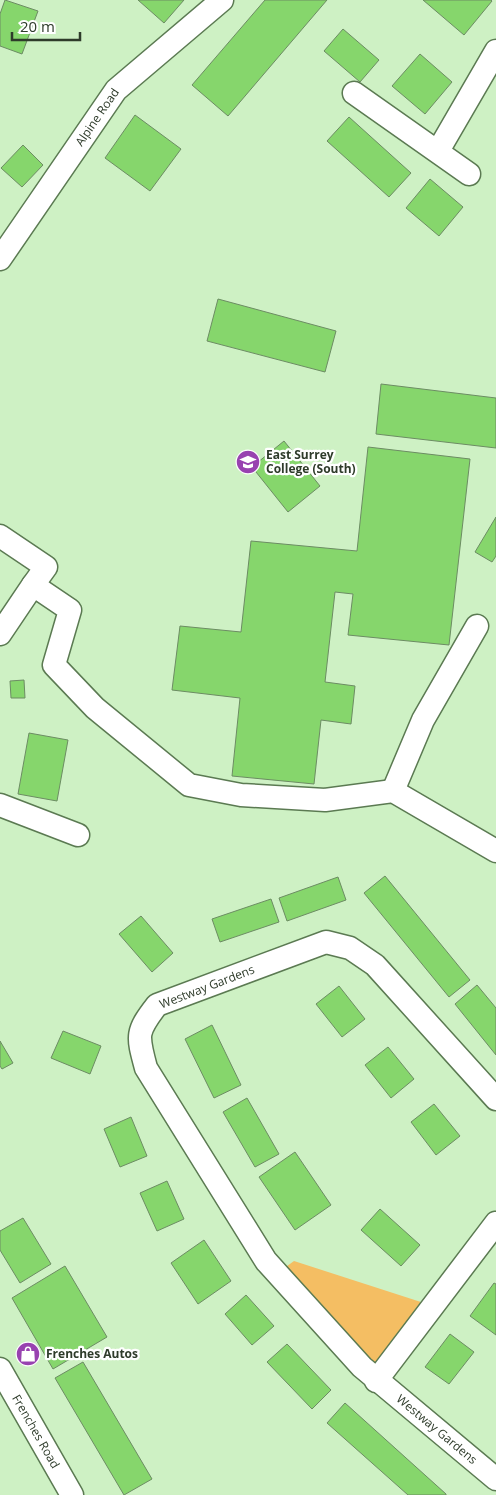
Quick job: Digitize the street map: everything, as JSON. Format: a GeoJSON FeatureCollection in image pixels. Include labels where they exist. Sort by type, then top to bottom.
{"type":"FeatureCollection","features":[{"type":"Feature","properties":{"kind":"street","name":"Alpine Road"},"geometry":{"type":"LineString","coordinates":[[0,259],[116,90],[222,0]]}},
{"type":"Feature","properties":{"kind":"street"},"geometry":{"type":"LineString","coordinates":[[438,151],[496,51]]}},
{"type":"Feature","properties":{"kind":"street"},"geometry":{"type":"LineString","coordinates":[[354,93],[470,174]]}},
{"type":"Feature","properties":{"kind":"street"},"geometry":{"type":"LineString","coordinates":[[0,536],[46,567],[33,585],[7,610],[0,634]]}},
{"type":"Feature","properties":{"kind":"street"},"geometry":{"type":"LineString","coordinates":[[33,585],[70,610],[54,665],[95,708],[190,785],[241,795],[325,800],[393,791],[496,851]]}},
{"type":"Feature","properties":{"kind":"street"},"geometry":{"type":"LineString","coordinates":[[393,791],[423,720],[476,626]]}},
{"type":"Feature","properties":{"kind":"street"},"geometry":{"type":"LineString","coordinates":[[0,805],[78,835]]}},
{"type":"Feature","properties":{"kind":"street","name":"Westway Gardens"},"geometry":{"type":"LineString","coordinates":[[496,1099],[375,965],[350,948],[326,942],[157,1005],[140,1026],[141,1049],[146,1068],[266,1261],[376,1381],[496,1479]]}},
{"type":"Feature","properties":{"kind":"street"},"geometry":{"type":"LineString","coordinates":[[376,1381],[496,1223]]}},
{"type":"Feature","properties":{"kind":"street","name":"Frenches Road"},"geometry":{"type":"LineString","coordinates":[[0,1369],[72,1495]]}},
{"type":"Feature","properties":{"kind":"shaded area"},"geometry":{"type":"Polygon","coordinates":[[[294,1261],[424,1303],[374,1364],[283,1269],[294,1261]]]}},
{"type":"Feature","properties":{"kind":"building"},"geometry":{"type":"Polygon","coordinates":[[[5,0],[38,11],[22,54],[0,46],[0,14],[5,0]]]}},
{"type":"Feature","properties":{"kind":"building"},"geometry":{"type":"Polygon","coordinates":[[[138,0],[184,0],[164,23],[138,0]]]}},
{"type":"Feature","properties":{"kind":"building"},"geometry":{"type":"Polygon","coordinates":[[[265,0],[327,0],[228,116],[192,85],[265,0]]]}},
{"type":"Feature","properties":{"kind":"building"},"geometry":{"type":"Polygon","coordinates":[[[423,0],[491,0],[492,1],[464,35],[423,0]]]}},
{"type":"Feature","properties":{"kind":"building"},"geometry":{"type":"Polygon","coordinates":[[[343,29],[379,60],[360,82],[324,51],[343,29]]]}},
{"type":"Feature","properties":{"kind":"building"},"geometry":{"type":"Polygon","coordinates":[[[420,54],[452,82],[425,114],[392,86],[420,54]]]}},
{"type":"Feature","properties":{"kind":"building"},"geometry":{"type":"Polygon","coordinates":[[[135,115],[181,149],[150,191],[105,158],[135,115]]]}},
{"type":"Feature","properties":{"kind":"building"},"geometry":{"type":"Polygon","coordinates":[[[349,117],[411,173],[389,197],[327,141],[349,117]]]}},
{"type":"Feature","properties":{"kind":"building"},"geometry":{"type":"Polygon","coordinates":[[[23,145],[43,165],[22,187],[1,168],[23,145]]]}},
{"type":"Feature","properties":{"kind":"building"},"geometry":{"type":"Polygon","coordinates":[[[430,179],[463,207],[439,236],[406,208],[430,179]]]}},
{"type":"Feature","properties":{"kind":"building"},"geometry":{"type":"Polygon","coordinates":[[[218,299],[336,331],[325,372],[207,341],[218,299]]]}},
{"type":"Feature","properties":{"kind":"building"},"geometry":{"type":"Polygon","coordinates":[[[381,384],[496,398],[496,448],[376,434],[381,384]]]}},
{"type":"Feature","properties":{"kind":"building"},"geometry":{"type":"Polygon","coordinates":[[[284,441],[320,486],[288,512],[252,467],[284,441]]]}},
{"type":"Feature","properties":{"kind":"building"},"geometry":{"type":"Polygon","coordinates":[[[368,447],[470,459],[449,645],[348,635],[353,594],[335,592],[325,682],[355,686],[351,724],[321,720],[314,784],[232,776],[240,698],[172,690],[180,626],[241,632],[251,541],[357,551],[368,447]]]}},
{"type":"Feature","properties":{"kind":"building"},"geometry":{"type":"Polygon","coordinates":[[[496,517],[496,556],[492,562],[475,552],[496,517]]]}},
{"type":"Feature","properties":{"kind":"building"},"geometry":{"type":"Polygon","coordinates":[[[24,680],[25,698],[11,698],[10,681],[24,680]]]}},
{"type":"Feature","properties":{"kind":"building"},"geometry":{"type":"Polygon","coordinates":[[[29,733],[68,740],[57,801],[18,794],[29,733]]]}},
{"type":"Feature","properties":{"kind":"building"},"geometry":{"type":"Polygon","coordinates":[[[385,876],[470,980],[449,997],[364,893],[385,876]]]}},
{"type":"Feature","properties":{"kind":"building"},"geometry":{"type":"Polygon","coordinates":[[[338,877],[346,900],[287,921],[279,898],[338,877]]]}},
{"type":"Feature","properties":{"kind":"building"},"geometry":{"type":"Polygon","coordinates":[[[271,899],[279,922],[220,942],[212,919],[271,899]]]}},
{"type":"Feature","properties":{"kind":"building"},"geometry":{"type":"Polygon","coordinates":[[[141,916],[173,953],[152,972],[119,934],[141,916]]]}},
{"type":"Feature","properties":{"kind":"building"},"geometry":{"type":"Polygon","coordinates":[[[477,985],[496,1008],[496,1055],[455,1004],[477,985]]]}},
{"type":"Feature","properties":{"kind":"building"},"geometry":{"type":"Polygon","coordinates":[[[339,986],[365,1019],[342,1037],[316,1004],[339,986]]]}},
{"type":"Feature","properties":{"kind":"building"},"geometry":{"type":"Polygon","coordinates":[[[212,1025],[241,1085],[214,1098],[185,1039],[212,1025]]]}},
{"type":"Feature","properties":{"kind":"building"},"geometry":{"type":"Polygon","coordinates":[[[63,1031],[101,1046],[90,1074],[51,1058],[63,1031]]]}},
{"type":"Feature","properties":{"kind":"building"},"geometry":{"type":"Polygon","coordinates":[[[0,1041],[13,1063],[2,1069],[0,1066],[0,1041]]]}},
{"type":"Feature","properties":{"kind":"building"},"geometry":{"type":"Polygon","coordinates":[[[388,1047],[414,1079],[391,1098],[365,1065],[388,1047]]]}},
{"type":"Feature","properties":{"kind":"building"},"geometry":{"type":"Polygon","coordinates":[[[247,1098],[279,1154],[255,1167],[223,1112],[247,1098]]]}},
{"type":"Feature","properties":{"kind":"building"},"geometry":{"type":"Polygon","coordinates":[[[434,1104],[460,1136],[436,1155],[411,1122],[434,1104]]]}},
{"type":"Feature","properties":{"kind":"building"},"geometry":{"type":"Polygon","coordinates":[[[131,1117],[147,1156],[120,1167],[104,1129],[131,1117]]]}},
{"type":"Feature","properties":{"kind":"building"},"geometry":{"type":"Polygon","coordinates":[[[295,1152],[331,1205],[295,1230],[259,1177],[295,1152]]]}},
{"type":"Feature","properties":{"kind":"building"},"geometry":{"type":"Polygon","coordinates":[[[167,1181],[184,1219],[157,1231],[140,1193],[167,1181]]]}},
{"type":"Feature","properties":{"kind":"building"},"geometry":{"type":"Polygon","coordinates":[[[380,1209],[420,1245],[401,1266],[361,1230],[380,1209]]]}},
{"type":"Feature","properties":{"kind":"building"},"geometry":{"type":"Polygon","coordinates":[[[23,1218],[51,1264],[20,1283],[0,1250],[0,1231],[23,1218]]]}},
{"type":"Feature","properties":{"kind":"building"},"geometry":{"type":"Polygon","coordinates":[[[204,1240],[231,1281],[198,1304],[171,1263],[204,1240]]]}},
{"type":"Feature","properties":{"kind":"building"},"geometry":{"type":"Polygon","coordinates":[[[65,1266],[107,1337],[53,1369],[12,1298],[65,1266]]]}},
{"type":"Feature","properties":{"kind":"building"},"geometry":{"type":"Polygon","coordinates":[[[494,1283],[496,1284],[496,1335],[470,1316],[494,1283]]]}},
{"type":"Feature","properties":{"kind":"building"},"geometry":{"type":"Polygon","coordinates":[[[246,1295],[274,1326],[252,1345],[225,1314],[246,1295]]]}},
{"type":"Feature","properties":{"kind":"building"},"geometry":{"type":"Polygon","coordinates":[[[450,1334],[474,1352],[449,1384],[425,1367],[450,1334]]]}},
{"type":"Feature","properties":{"kind":"building"},"geometry":{"type":"Polygon","coordinates":[[[287,1344],[331,1390],[312,1409],[267,1362],[287,1344]]]}},
{"type":"Feature","properties":{"kind":"building"},"geometry":{"type":"Polygon","coordinates":[[[83,1362],[152,1479],[124,1495],[55,1378],[83,1362]]]}},
{"type":"Feature","properties":{"kind":"building"},"geometry":{"type":"Polygon","coordinates":[[[345,1403],[446,1495],[408,1495],[327,1423],[345,1403]]]}},
{"type":"Feature","properties":{"kind":"place","name":"East Surrey College (South)"},"geometry":{"type":"Point","coordinates":[248,462]}},
{"type":"Feature","properties":{"kind":"place","name":"Frenches Autos"},"geometry":{"type":"Point","coordinates":[28,1354]}}]}
